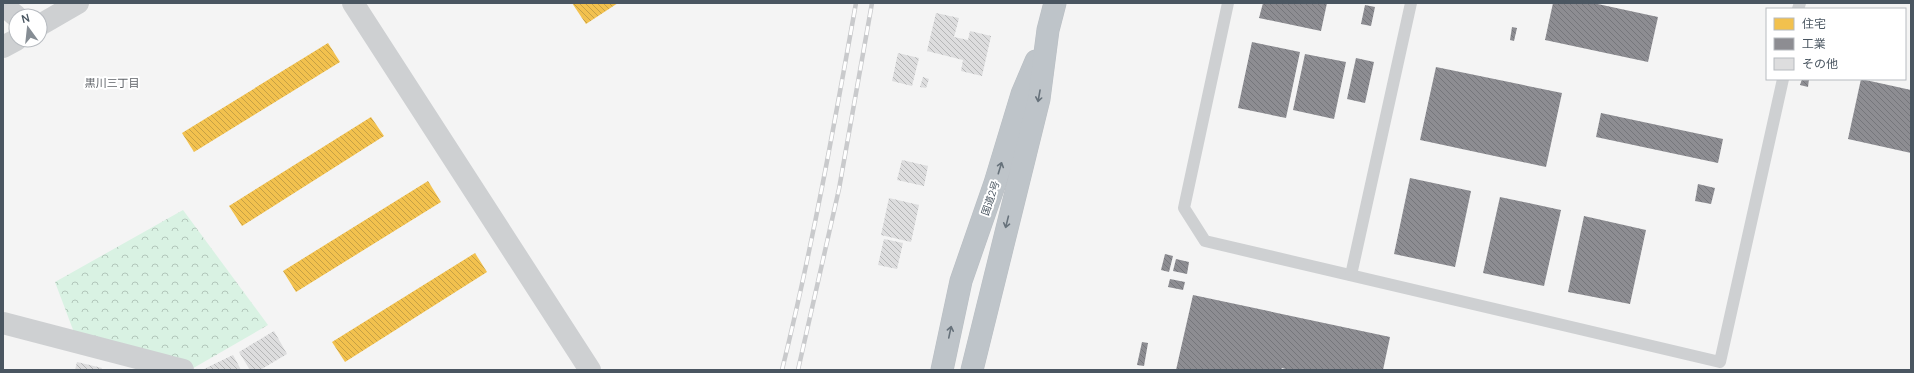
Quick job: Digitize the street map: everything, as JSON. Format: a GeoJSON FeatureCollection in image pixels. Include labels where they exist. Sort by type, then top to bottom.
{"type":"FeatureCollection","features":[{"type":"Feature","properties":{"kind":"highway","name":"国道2号"},"geometry":{"type":"LineString","coordinates":[[972,370],[1039,99],[1048,30],[1055,3]]}},
{"type":"Feature","properties":{"kind":"highway","name":"国道2号"},"geometry":{"type":"LineString","coordinates":[[942,370],[961,281],[995,183],[1022,94],[1048,30]]}},
{"type":"Feature","properties":{"kind":"street"},"geometry":{"type":"LineString","coordinates":[[48,21],[78,3]]}},
{"type":"Feature","properties":{"kind":"street"},"geometry":{"type":"LineString","coordinates":[[353,3],[590,370]]}},
{"type":"Feature","properties":{"kind":"street"},"geometry":{"type":"LineString","coordinates":[[3,324],[183,370]]}},
{"type":"Feature","properties":{"kind":"lane"},"geometry":{"type":"LineString","coordinates":[[1228,3],[1184,208],[1205,241],[1720,362],[1783,80]]}},
{"type":"Feature","properties":{"kind":"lane"},"geometry":{"type":"LineString","coordinates":[[1352,275],[1411,3]]}},
{"type":"Feature","properties":{"kind":"green space"},"geometry":{"type":"Polygon","coordinates":[[[183,210],[268,325],[190,370],[78,343],[55,282],[183,210]]]}},
{"type":"Feature","properties":{"kind":"building: 住宅"},"geometry":{"type":"Polygon","coordinates":[[[572,3],[618,3],[586,24],[572,3]]]}},
{"type":"Feature","properties":{"kind":"building: 住宅"},"geometry":{"type":"Polygon","coordinates":[[[328,43],[340,62],[194,152],[182,133],[328,43]]]}},
{"type":"Feature","properties":{"kind":"building: 住宅"},"geometry":{"type":"Polygon","coordinates":[[[371,117],[384,136],[242,226],[229,206],[371,117]]]}},
{"type":"Feature","properties":{"kind":"building: 住宅"},"geometry":{"type":"Polygon","coordinates":[[[428,181],[441,202],[296,292],[283,271],[428,181]]]}},
{"type":"Feature","properties":{"kind":"building: 住宅"},"geometry":{"type":"Polygon","coordinates":[[[475,253],[487,272],[345,362],[332,342],[475,253]]]}},
{"type":"Feature","properties":{"kind":"building: 工業"},"geometry":{"type":"Polygon","coordinates":[[[1263,3],[1327,3],[1321,31],[1259,18],[1263,3]]]}},
{"type":"Feature","properties":{"kind":"building: 工業"},"geometry":{"type":"Polygon","coordinates":[[[1553,3],[1593,3],[1658,17],[1648,62],[1545,40],[1553,3]]]}},
{"type":"Feature","properties":{"kind":"building: 工業"},"geometry":{"type":"Polygon","coordinates":[[[1365,5],[1375,7],[1371,26],[1361,24],[1365,5]]]}},
{"type":"Feature","properties":{"kind":"building: 工業"},"geometry":{"type":"Polygon","coordinates":[[[1512,27],[1517,28],[1514,41],[1510,40],[1512,27]]]}},
{"type":"Feature","properties":{"kind":"building: 工業"},"geometry":{"type":"Polygon","coordinates":[[[1252,42],[1300,52],[1286,118],[1238,108],[1252,42]]]}},
{"type":"Feature","properties":{"kind":"building: 工業"},"geometry":{"type":"Polygon","coordinates":[[[1305,54],[1346,62],[1334,119],[1293,110],[1305,54]]]}},
{"type":"Feature","properties":{"kind":"building: 工業"},"geometry":{"type":"Polygon","coordinates":[[[1356,58],[1374,62],[1365,103],[1347,99],[1356,58]]]}},
{"type":"Feature","properties":{"kind":"building: 工業"},"geometry":{"type":"Polygon","coordinates":[[[1436,67],[1562,93],[1546,167],[1420,140],[1436,67]]]}},
{"type":"Feature","properties":{"kind":"building: 工業"},"geometry":{"type":"Polygon","coordinates":[[[1802,80],[1809,80],[1808,87],[1800,85],[1802,80]]]}},
{"type":"Feature","properties":{"kind":"building: 工業"},"geometry":{"type":"Polygon","coordinates":[[[1861,80],[1911,90],[1911,153],[1848,139],[1861,80]]]}},
{"type":"Feature","properties":{"kind":"building: 工業"},"geometry":{"type":"Polygon","coordinates":[[[1601,113],[1723,139],[1718,163],[1596,137],[1601,113]]]}},
{"type":"Feature","properties":{"kind":"building: 工業"},"geometry":{"type":"Polygon","coordinates":[[[1410,178],[1471,191],[1455,267],[1394,254],[1410,178]]]}},
{"type":"Feature","properties":{"kind":"building: 工業"},"geometry":{"type":"Polygon","coordinates":[[[1698,184],[1715,188],[1711,204],[1695,201],[1698,184]]]}},
{"type":"Feature","properties":{"kind":"building: 工業"},"geometry":{"type":"Polygon","coordinates":[[[1500,197],[1561,210],[1544,286],[1483,273],[1500,197]]]}},
{"type":"Feature","properties":{"kind":"building: 工業"},"geometry":{"type":"Polygon","coordinates":[[[1584,216],[1646,230],[1630,304],[1568,292],[1584,216]]]}},
{"type":"Feature","properties":{"kind":"building: 工業"},"geometry":{"type":"Polygon","coordinates":[[[1165,254],[1173,256],[1169,272],[1161,270],[1165,254]]]}},
{"type":"Feature","properties":{"kind":"building: 工業"},"geometry":{"type":"Polygon","coordinates":[[[1176,259],[1189,262],[1187,274],[1173,271],[1176,259]]]}},
{"type":"Feature","properties":{"kind":"building: 工業"},"geometry":{"type":"Polygon","coordinates":[[[1170,279],[1185,282],[1183,290],[1168,287],[1170,279]]]}},
{"type":"Feature","properties":{"kind":"building: 工業"},"geometry":{"type":"Polygon","coordinates":[[[1193,295],[1390,337],[1383,370],[1289,370],[1282,368],[1281,370],[1176,370],[1193,295]]]}},
{"type":"Feature","properties":{"kind":"building: 工業"},"geometry":{"type":"Polygon","coordinates":[[[1142,342],[1148,343],[1144,366],[1137,365],[1142,342]]]}},
{"type":"Feature","properties":{"kind":"building: その他"},"geometry":{"type":"Polygon","coordinates":[[[936,13],[959,18],[954,37],[968,40],[970,31],[991,36],[982,76],[961,71],[963,60],[927,51],[936,13]]]}},
{"type":"Feature","properties":{"kind":"building: その他"},"geometry":{"type":"Polygon","coordinates":[[[898,53],[919,58],[912,86],[892,81],[898,53]]]}},
{"type":"Feature","properties":{"kind":"building: その他"},"geometry":{"type":"Polygon","coordinates":[[[923,77],[929,79],[926,88],[920,87],[923,77]]]}},
{"type":"Feature","properties":{"kind":"building: その他"},"geometry":{"type":"Polygon","coordinates":[[[902,160],[928,166],[924,186],[897,180],[902,160]]]}},
{"type":"Feature","properties":{"kind":"building: その他"},"geometry":{"type":"Polygon","coordinates":[[[889,198],[919,205],[911,242],[881,235],[889,198]]]}},
{"type":"Feature","properties":{"kind":"building: その他"},"geometry":{"type":"Polygon","coordinates":[[[884,239],[903,243],[897,269],[878,265],[884,239]]]}},
{"type":"Feature","properties":{"kind":"building: その他"},"geometry":{"type":"Polygon","coordinates":[[[274,331],[287,354],[260,370],[250,370],[239,352],[274,331]]]}},
{"type":"Feature","properties":{"kind":"building: その他"},"geometry":{"type":"Polygon","coordinates":[[[233,355],[241,370],[202,370],[233,355]]]}},
{"type":"Feature","properties":{"kind":"building: その他"},"geometry":{"type":"Polygon","coordinates":[[[77,362],[102,368],[101,370],[75,370],[77,362]]]}},
{"type":"Feature","properties":{"kind":"railway"},"geometry":{"type":"LineString","coordinates":[[782,370],[813,233],[856,3]]}},
{"type":"Feature","properties":{"kind":"railway"},"geometry":{"type":"LineString","coordinates":[[798,370],[839,189],[872,3]]}},
{"type":"Feature","properties":{"kind":"district","name":"黒川三丁目"},"geometry":{"type":"Point","coordinates":[112,82]}}]}
